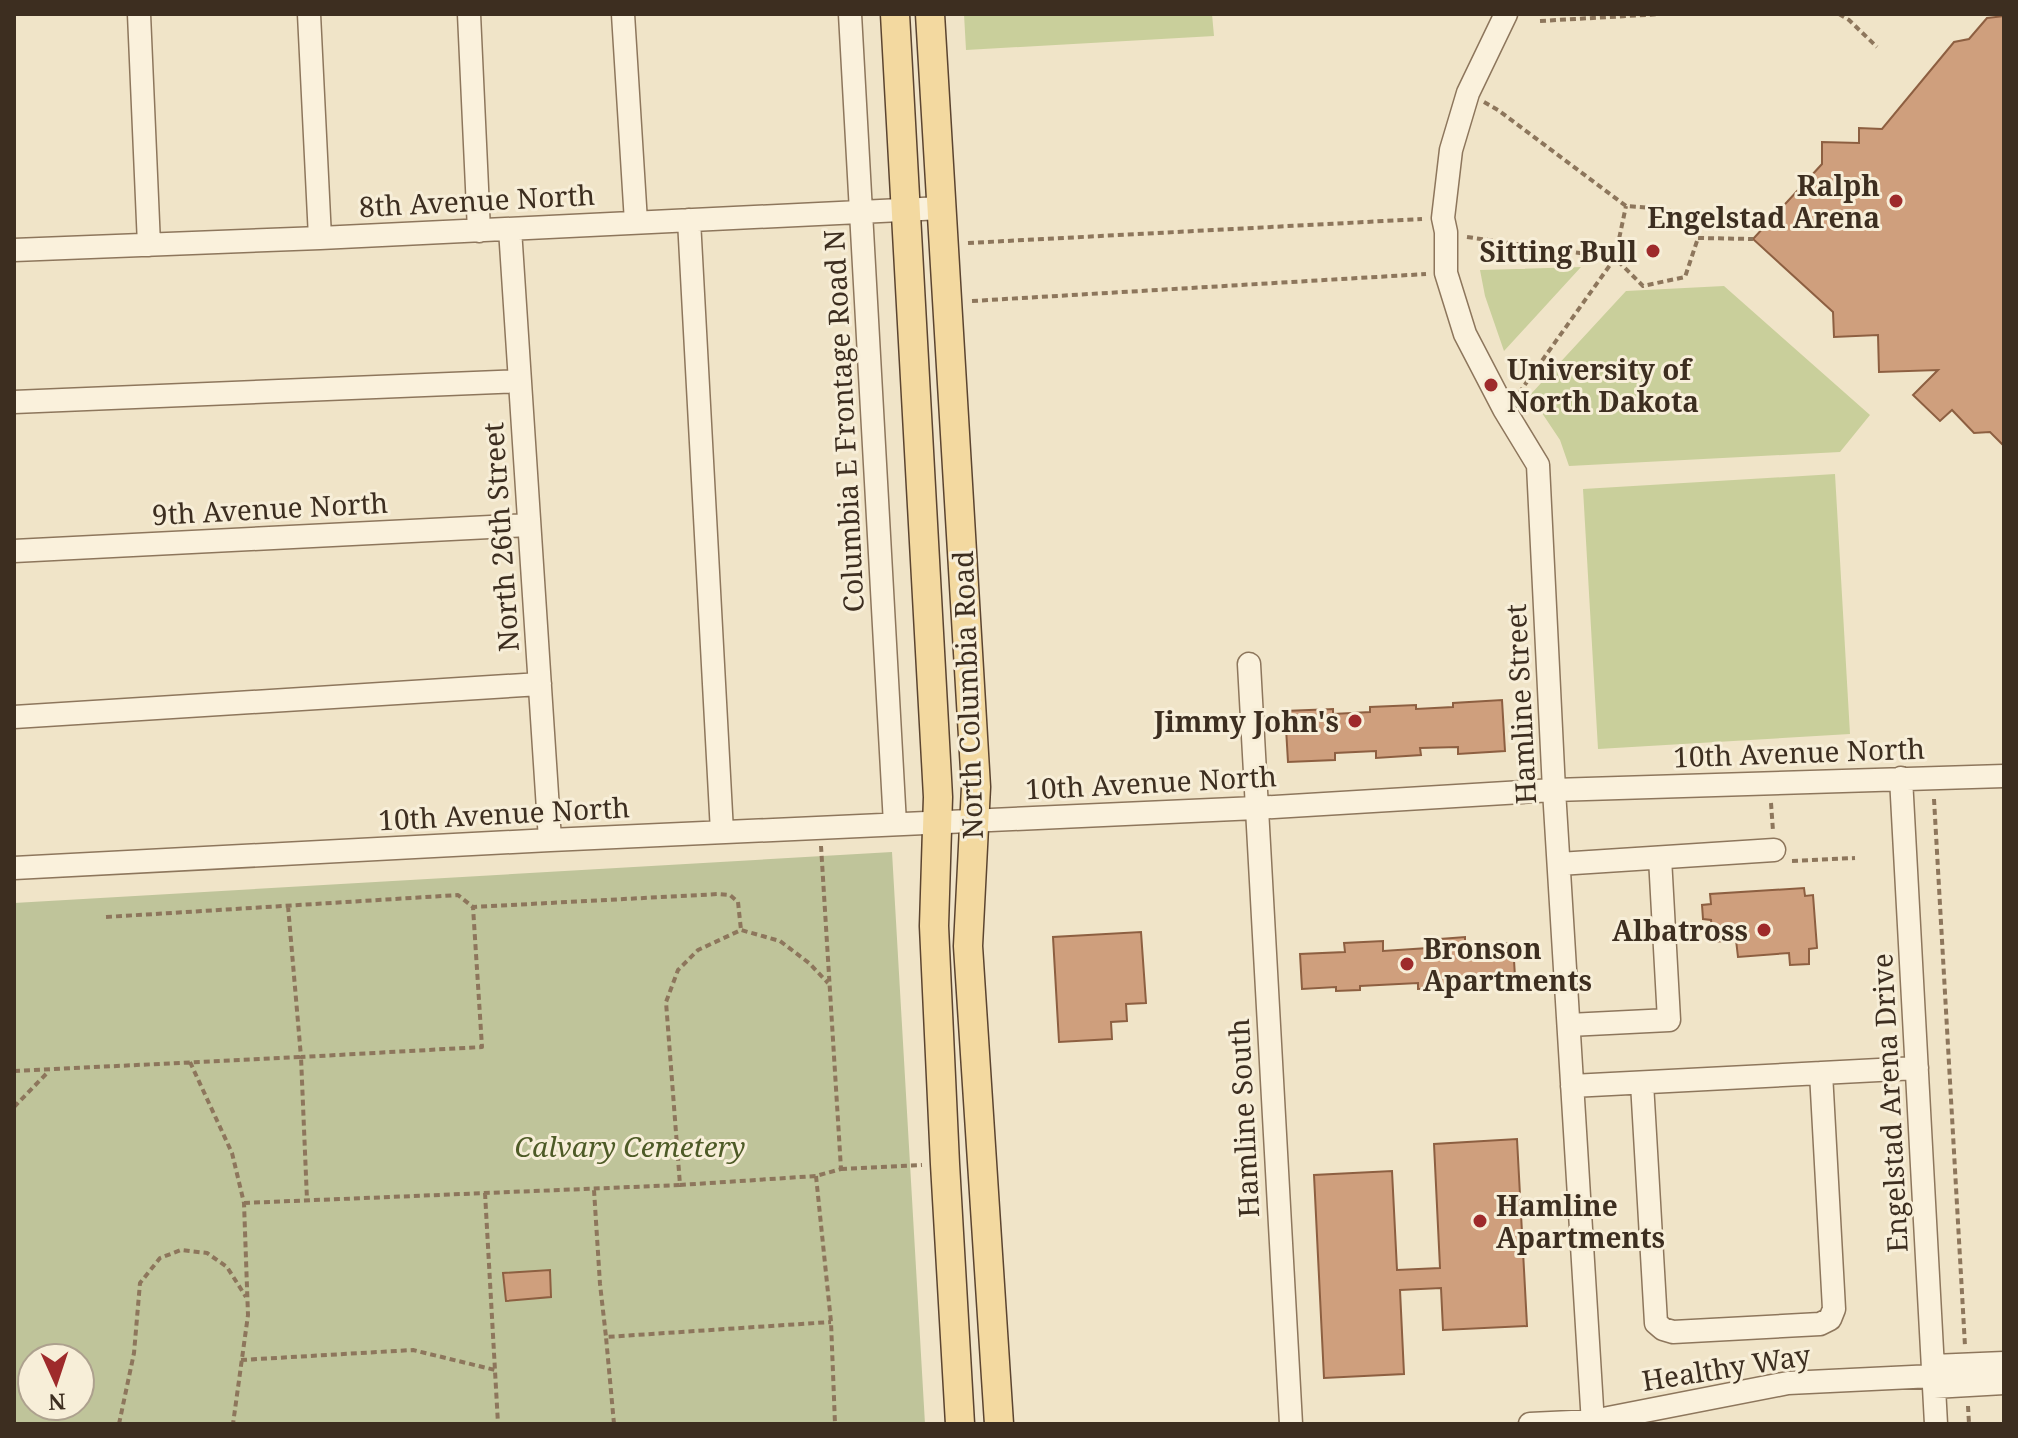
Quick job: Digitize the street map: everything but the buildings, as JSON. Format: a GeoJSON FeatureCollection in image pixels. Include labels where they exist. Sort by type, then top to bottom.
{"type":"FeatureCollection","features":[{"type":"Feature","properties":{"kind":"main road","name":"North Columbia Road"},"geometry":{"type":"LineString","coordinates":[[895,14],[938,797],[934,926],[960,1424]]}},
{"type":"Feature","properties":{"kind":"main road","name":"North Columbia Road"},"geometry":{"type":"LineString","coordinates":[[930,14],[976,787],[968,946],[999,1424]]}},
{"type":"Feature","properties":{"kind":"street"},"geometry":{"type":"LineString","coordinates":[[139,14],[149,245]]}},
{"type":"Feature","properties":{"kind":"street"},"geometry":{"type":"LineString","coordinates":[[309,14],[320,238]]}},
{"type":"Feature","properties":{"kind":"street"},"geometry":{"type":"LineString","coordinates":[[469,14],[479,231]]}},
{"type":"Feature","properties":{"kind":"street"},"geometry":{"type":"LineString","coordinates":[[623,14],[636,222]]}},
{"type":"Feature","properties":{"kind":"street","name":"Columbia E Frontage Road N"},"geometry":{"type":"LineString","coordinates":[[850,14],[895,824]]}},
{"type":"Feature","properties":{"kind":"street","name":"Hamline Street"},"geometry":{"type":"LineString","coordinates":[[1506,14],[1468,93],[1451,150],[1444,225],[1446,273],[1465,334],[1504,409],[1538,465],[1554,790],[1593,1422]]}},
{"type":"Feature","properties":{"kind":"street","name":"8th Avenue North"},"geometry":{"type":"LineString","coordinates":[[14,250],[942,208]]}},
{"type":"Feature","properties":{"kind":"street"},"geometry":{"type":"LineString","coordinates":[[689,220],[722,832]]}},
{"type":"Feature","properties":{"kind":"street","name":"North 26th Street"},"geometry":{"type":"LineString","coordinates":[[510,229],[550,840]]}},
{"type":"Feature","properties":{"kind":"street"},"geometry":{"type":"LineString","coordinates":[[14,402],[520,381]]}},
{"type":"Feature","properties":{"kind":"street","name":"9th Avenue North"},"geometry":{"type":"LineString","coordinates":[[14,551],[529,525]]}},
{"type":"Feature","properties":{"kind":"street","name":"Hamline South"},"geometry":{"type":"LineString","coordinates":[[1249,664],[1291,1424]]}},
{"type":"Feature","properties":{"kind":"street"},"geometry":{"type":"LineString","coordinates":[[14,717],[540,684]]}},
{"type":"Feature","properties":{"kind":"street","name":"10th Avenue North"},"geometry":{"type":"LineString","coordinates":[[14,868],[1256,808],[1554,790],[2004,776]]}},
{"type":"Feature","properties":{"kind":"street","name":"Engelstad Arena Drive"},"geometry":{"type":"LineString","coordinates":[[1901,778],[1936,1424]]}},
{"type":"Feature","properties":{"kind":"street"},"geometry":{"type":"LineString","coordinates":[[1559,864],[1774,850]]}},
{"type":"Feature","properties":{"kind":"street"},"geometry":{"type":"LineString","coordinates":[[1569,1025],[1669,1020],[1660,858]]}},
{"type":"Feature","properties":{"kind":"street"},"geometry":{"type":"LineString","coordinates":[[1572,1086],[1917,1068]]}},
{"type":"Feature","properties":{"kind":"street"},"geometry":{"type":"LineString","coordinates":[[1642,1083],[1656,1323],[1673,1332],[1820,1324],[1830,1319],[1834,1309],[1821,1073]]}},
{"type":"Feature","properties":{"kind":"street"},"geometry":{"type":"LineString","coordinates":[[1967,1375],[2004,1363]]}},
{"type":"Feature","properties":{"kind":"street"},"geometry":{"type":"LineString","coordinates":[[1967,1375],[2004,1383]]}},
{"type":"Feature","properties":{"kind":"street","name":"Healthy Way"},"geometry":{"type":"LineString","coordinates":[[1530,1424],[1593,1422],[1788,1383],[1967,1375]]}},
{"type":"Feature","properties":{"kind":"path"},"geometry":{"type":"LineString","coordinates":[[1540,21],[1662,14]]}},
{"type":"Feature","properties":{"kind":"path"},"geometry":{"type":"LineString","coordinates":[[1839,14],[1877,47]]}},
{"type":"Feature","properties":{"kind":"path"},"geometry":{"type":"LineString","coordinates":[[1468,93],[1498,110],[1626,206],[1668,209],[1698,238],[1753,239]]}},
{"type":"Feature","properties":{"kind":"path"},"geometry":{"type":"LineString","coordinates":[[1504,409],[1524,389],[1615,258],[1626,206]]}},
{"type":"Feature","properties":{"kind":"path"},"geometry":{"type":"LineString","coordinates":[[957,243],[1444,225],[1479,239],[1615,258],[1643,286],[1685,277],[1698,238]]}},
{"type":"Feature","properties":{"kind":"path"},"geometry":{"type":"LineString","coordinates":[[961,301],[1446,273]]}},
{"type":"Feature","properties":{"kind":"path"},"geometry":{"type":"LineString","coordinates":[[1932,777],[1969,1424]]}},
{"type":"Feature","properties":{"kind":"path"},"geometry":{"type":"LineString","coordinates":[[820,828],[841,1169]]}},
{"type":"Feature","properties":{"kind":"path"},"geometry":{"type":"LineString","coordinates":[[106,917],[458,895],[473,907],[719,894],[730,895],[738,902],[741,930]]}},
{"type":"Feature","properties":{"kind":"path"},"geometry":{"type":"LineString","coordinates":[[288,906],[301,1057],[307,1200]]}},
{"type":"Feature","properties":{"kind":"path"},"geometry":{"type":"LineString","coordinates":[[14,1071],[482,1047],[473,907]]}},
{"type":"Feature","properties":{"kind":"path"},"geometry":{"type":"LineString","coordinates":[[680,1185],[666,1002],[678,970],[698,950],[741,930],[780,941],[809,963],[828,983]]}},
{"type":"Feature","properties":{"kind":"path"},"geometry":{"type":"LineString","coordinates":[[190,1062],[232,1153],[244,1203],[248,1315],[233,1424]]}},
{"type":"Feature","properties":{"kind":"path"},"geometry":{"type":"LineString","coordinates":[[14,1107],[50,1069]]}},
{"type":"Feature","properties":{"kind":"path"},"geometry":{"type":"LineString","coordinates":[[244,1203],[594,1190],[816,1176],[841,1169],[945,1164]]}},
{"type":"Feature","properties":{"kind":"path"},"geometry":{"type":"LineString","coordinates":[[816,1176],[831,1322],[835,1424]]}},
{"type":"Feature","properties":{"kind":"path"},"geometry":{"type":"LineString","coordinates":[[594,1190],[614,1424]]}},
{"type":"Feature","properties":{"kind":"path"},"geometry":{"type":"LineString","coordinates":[[485,1193],[498,1424]]}},
{"type":"Feature","properties":{"kind":"path"},"geometry":{"type":"LineString","coordinates":[[119,1424],[134,1353],[140,1283],[160,1258],[181,1250],[207,1253],[227,1267],[248,1299]]}},
{"type":"Feature","properties":{"kind":"path"},"geometry":{"type":"LineString","coordinates":[[606,1337],[831,1322]]}},
{"type":"Feature","properties":{"kind":"path"},"geometry":{"type":"LineString","coordinates":[[241,1360],[413,1350],[495,1370]]}},
{"type":"Feature","properties":{"kind":"green space"},"geometry":{"type":"Polygon","coordinates":[[[964,14],[1212,14],[1214,36],[966,50],[964,14]]]}},
{"type":"Feature","properties":{"kind":"green space"},"geometry":{"type":"Polygon","coordinates":[[[1581,267],[1504,351],[1485,296],[1480,270],[1581,267]]]}},
{"type":"Feature","properties":{"kind":"green space"},"geometry":{"type":"Polygon","coordinates":[[[1724,286],[1870,415],[1840,452],[1569,466],[1560,440],[1530,395],[1626,291],[1724,286]]]}},
{"type":"Feature","properties":{"kind":"green space"},"geometry":{"type":"Polygon","coordinates":[[[1835,474],[1850,734],[1598,749],[1583,489],[1835,474]]]}},
{"type":"Feature","properties":{"kind":"green space","name":"Calvary Cemetery"},"geometry":{"type":"Polygon","coordinates":[[[892,852],[925,1424],[14,1424],[14,903],[892,852]]]}},
{"type":"Feature","properties":{"kind":"place","name":"Ralph Engelstad Arena"},"geometry":{"type":"Point","coordinates":[1896,201]}},
{"type":"Feature","properties":{"kind":"place","name":"Sitting Bull"},"geometry":{"type":"Point","coordinates":[1653,251]}},
{"type":"Feature","properties":{"kind":"place","name":"University of North Dakota"},"geometry":{"type":"Point","coordinates":[1491,385]}},
{"type":"Feature","properties":{"kind":"place","name":"Jimmy John's"},"geometry":{"type":"Point","coordinates":[1355,721]}},
{"type":"Feature","properties":{"kind":"place","name":"Albatross"},"geometry":{"type":"Point","coordinates":[1764,930]}},
{"type":"Feature","properties":{"kind":"place","name":"Bronson Apartments"},"geometry":{"type":"Point","coordinates":[1407,964]}},
{"type":"Feature","properties":{"kind":"place","name":"Hamline Apartments"},"geometry":{"type":"Point","coordinates":[1480,1221]}}]}
